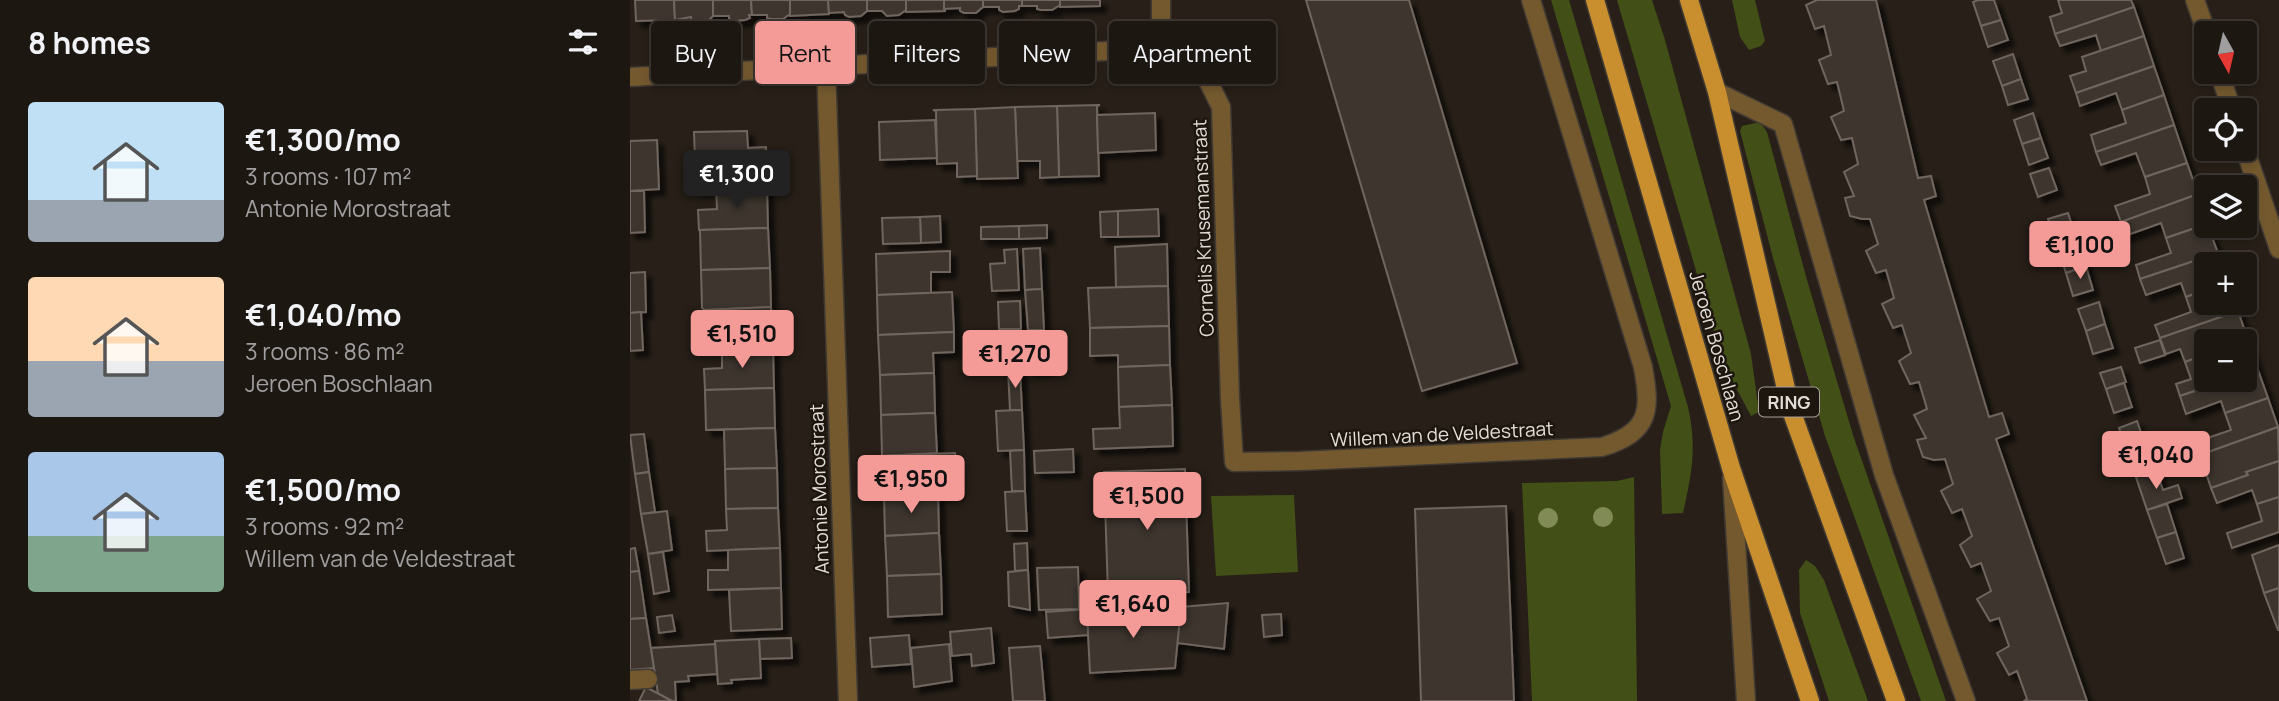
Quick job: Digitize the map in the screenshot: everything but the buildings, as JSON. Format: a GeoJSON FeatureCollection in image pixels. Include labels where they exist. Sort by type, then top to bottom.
{"type":"FeatureCollection","features":[{"type":"Feature","properties":{"kind":"main road","name":"Jeroen Boschlaan"},"geometry":{"type":"LineString","coordinates":[[1595,0],[1731,468],[1810,701]]}},
{"type":"Feature","properties":{"kind":"main road","name":"RING"},"geometry":{"type":"LineString","coordinates":[[1689,0],[1717,92],[1791,410],[1896,701]]}},
{"type":"Feature","properties":{"kind":"street"},"geometry":{"type":"LineString","coordinates":[[1161,0],[1161,21]]}},
{"type":"Feature","properties":{"kind":"street","name":"Willem van de Veldestraat"},"geometry":{"type":"LineString","coordinates":[[1234,462],[1313,461],[1602,447],[1624,440],[1643,422],[1649,400],[1643,367],[1531,0]]}},
{"type":"Feature","properties":{"kind":"street"},"geometry":{"type":"LineString","coordinates":[[2196,0],[2203,21]]}},
{"type":"Feature","properties":{"kind":"street"},"geometry":{"type":"LineString","coordinates":[[855,64],[1109,51]]}},
{"type":"Feature","properties":{"kind":"street"},"geometry":{"type":"LineString","coordinates":[[630,77],[755,70]]}},
{"type":"Feature","properties":{"kind":"street","name":"Antonie Morostraat"},"geometry":{"type":"LineString","coordinates":[[827,84],[848,701]]}},
{"type":"Feature","properties":{"kind":"street","name":"Cornelis Krusemanstraat"},"geometry":{"type":"LineString","coordinates":[[1210,84],[1221,107],[1229,385],[1234,462]]}},
{"type":"Feature","properties":{"kind":"street"},"geometry":{"type":"LineString","coordinates":[[1717,92],[1783,124],[1884,475],[1966,701]]}},
{"type":"Feature","properties":{"kind":"street"},"geometry":{"type":"LineString","coordinates":[[2249,161],[2279,249]]}},
{"type":"Feature","properties":{"kind":"street"},"geometry":{"type":"LineString","coordinates":[[1731,468],[1746,701]]}},
{"type":"Feature","properties":{"kind":"green space"},"geometry":{"type":"Polygon","coordinates":[[[1551,0],[1569,0],[1688,407],[1692,460],[1683,513],[1662,514],[1660,450],[1671,406],[1551,0]]]}},
{"type":"Feature","properties":{"kind":"green space"},"geometry":{"type":"Polygon","coordinates":[[[1617,0],[1652,0],[1665,40],[1751,354],[1759,412],[1751,416],[1723,363],[1617,0]]]}},
{"type":"Feature","properties":{"kind":"green space"},"geometry":{"type":"Polygon","coordinates":[[[1732,0],[1755,0],[1765,41],[1761,46],[1749,50],[1740,37],[1732,0]]]}},
{"type":"Feature","properties":{"kind":"green space"},"geometry":{"type":"Polygon","coordinates":[[[1760,122],[1767,132],[1853,435],[1946,701],[1921,701],[1825,436],[1773,258],[1740,131],[1742,126],[1760,122]]]}},
{"type":"Feature","properties":{"kind":"green space"},"geometry":{"type":"Polygon","coordinates":[[[1634,477],[1637,701],[1532,701],[1522,483],[1617,481],[1634,477]]]}},
{"type":"Feature","properties":{"kind":"green space"},"geometry":{"type":"Polygon","coordinates":[[[1294,495],[1298,572],[1216,576],[1211,496],[1294,495]]]}},
{"type":"Feature","properties":{"kind":"green space"},"geometry":{"type":"Polygon","coordinates":[[[1806,560],[1815,566],[1824,580],[1868,701],[1829,701],[1800,613],[1799,570],[1806,560]]]}}]}
